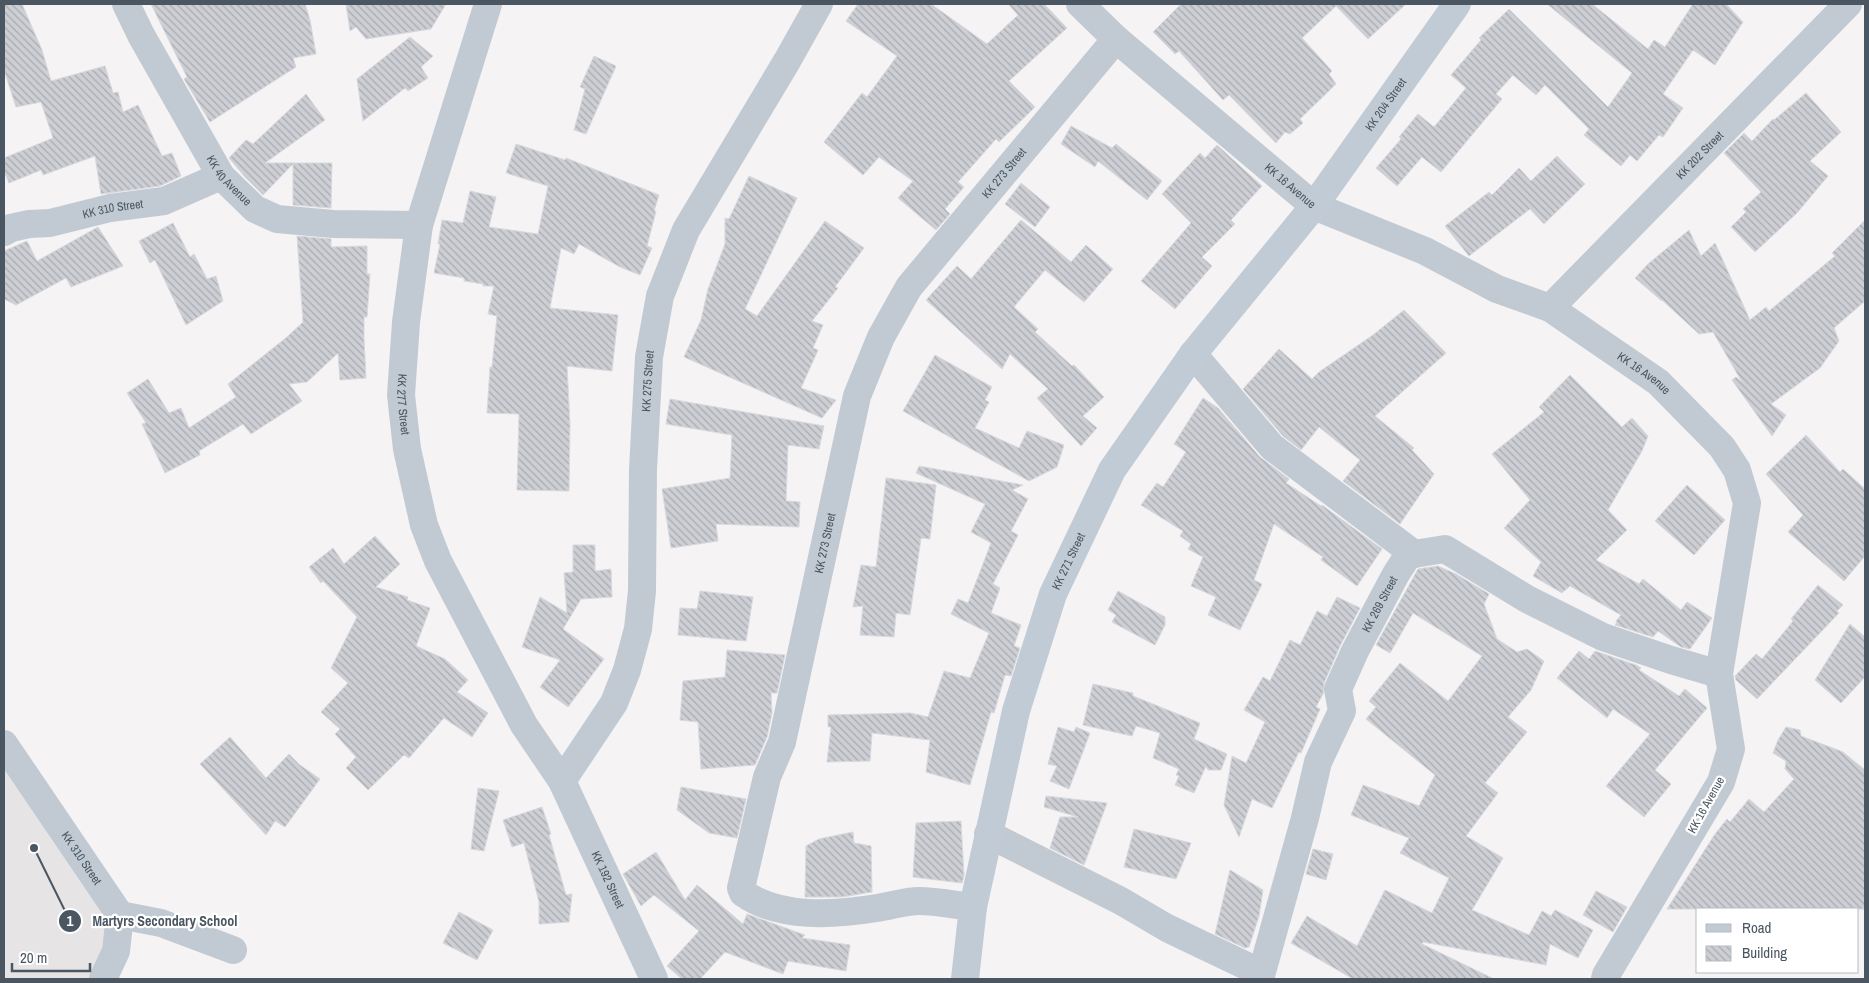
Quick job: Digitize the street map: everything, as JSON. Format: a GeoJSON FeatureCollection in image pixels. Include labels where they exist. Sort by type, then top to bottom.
{"type":"FeatureCollection","features":[{"type":"Feature","properties":{"kind":"street","name":"KK 40 Avenue"},"geometry":{"type":"LineString","coordinates":[[126,4],[221,176],[255,209],[277,219],[333,224],[420,225]]}},
{"type":"Feature","properties":{"kind":"street","name":"KK 277 Street"},"geometry":{"type":"LineString","coordinates":[[488,4],[420,225],[406,322],[401,395],[407,449],[424,525],[438,561],[524,724],[562,780]]}},
{"type":"Feature","properties":{"kind":"street","name":"KK 275 Street"},"geometry":{"type":"LineString","coordinates":[[562,780],[614,703],[627,670],[638,629],[642,591],[643,469],[649,356],[660,296],[686,230],[819,4]]}},
{"type":"Feature","properties":{"kind":"street","name":"KK 16 Avenue"},"geometry":{"type":"LineString","coordinates":[[1080,4],[1116,39],[1314,206],[1425,251],[1497,289],[1550,308],[1658,382],[1722,447],[1737,470],[1747,503],[1719,674],[1731,749],[1721,782],[1605,979]]}},
{"type":"Feature","properties":{"kind":"street","name":"KK 204 Street"},"geometry":{"type":"LineString","coordinates":[[1314,206],[1457,4]]}},
{"type":"Feature","properties":{"kind":"street","name":"KK 202 Street"},"geometry":{"type":"LineString","coordinates":[[1550,308],[1848,4]]}},
{"type":"Feature","properties":{"kind":"street","name":"KK 273 Street"},"geometry":{"type":"LineString","coordinates":[[973,907],[918,901],[860,911],[797,912],[764,905],[743,892],[742,888],[767,777],[782,742],[857,396],[881,337],[909,288],[1116,39]]}},
{"type":"Feature","properties":{"kind":"street","name":"KK 310 Street"},"geometry":{"type":"LineString","coordinates":[[4,232],[11,228],[29,224],[50,223],[110,208],[164,201],[221,176]]}},
{"type":"Feature","properties":{"kind":"street","name":"KK 271 Street"},"geometry":{"type":"LineString","coordinates":[[965,979],[973,907],[1016,711],[1053,594],[1112,470],[1192,354],[1314,206]]}},
{"type":"Feature","properties":{"kind":"street"},"geometry":{"type":"LineString","coordinates":[[1192,354],[1272,447],[1414,554],[1445,550],[1527,599],[1603,637],[1719,674]]}},
{"type":"Feature","properties":{"kind":"street","name":"KK 269 Street"},"geometry":{"type":"LineString","coordinates":[[1261,976],[1305,818],[1318,762],[1342,711],[1338,689],[1396,574],[1407,557],[1414,554]]}},
{"type":"Feature","properties":{"kind":"street","name":"KK 310 Street"},"geometry":{"type":"LineString","coordinates":[[4,744],[120,915]]}},
{"type":"Feature","properties":{"kind":"street","name":"KK 192 Street"},"geometry":{"type":"LineString","coordinates":[[562,780],[654,979]]}},
{"type":"Feature","properties":{"kind":"street"},"geometry":{"type":"LineString","coordinates":[[988,834],[1121,901],[1261,976]]}},
{"type":"Feature","properties":{"kind":"street"},"geometry":{"type":"LineString","coordinates":[[103,979],[116,951],[120,915],[161,923],[233,950]]}},
{"type":"Feature","properties":{"kind":"shaded area"},"geometry":{"type":"Polygon","coordinates":[[[4,759],[112,923],[89,979],[4,979],[4,759]]]}},
{"type":"Feature","properties":{"kind":"building"},"geometry":{"type":"Polygon","coordinates":[[[4,4],[22,4],[42,50],[51,81],[105,66],[113,93],[118,92],[123,112],[138,105],[162,156],[172,153],[181,176],[160,186],[101,194],[95,156],[43,175],[41,170],[9,183],[4,171],[4,158],[53,138],[41,102],[16,107],[4,70],[4,4]]]}},
{"type":"Feature","properties":{"kind":"building"},"geometry":{"type":"Polygon","coordinates":[[[151,4],[305,4],[316,54],[293,58],[296,67],[210,122],[184,79],[187,77],[151,4]]]}},
{"type":"Feature","properties":{"kind":"building"},"geometry":{"type":"Polygon","coordinates":[[[346,4],[446,4],[431,29],[366,39],[356,27],[350,31],[346,4]]]}},
{"type":"Feature","properties":{"kind":"building"},"geometry":{"type":"Polygon","coordinates":[[[858,4],[931,4],[987,44],[1018,15],[1008,4],[1044,4],[1067,28],[1009,81],[1035,107],[999,142],[996,139],[958,182],[964,187],[945,209],[950,214],[936,230],[898,198],[913,181],[879,157],[863,175],[824,142],[862,93],[867,97],[897,56],[846,21],[858,4]]]}},
{"type":"Feature","properties":{"kind":"building"},"geometry":{"type":"Polygon","coordinates":[[[1181,4],[1406,4],[1368,39],[1336,6],[1302,38],[1332,71],[1329,74],[1336,84],[1300,119],[1303,123],[1290,134],[1285,132],[1276,143],[1229,95],[1223,100],[1179,51],[1175,54],[1153,32],[1181,4]]]}},
{"type":"Feature","properties":{"kind":"building"},"geometry":{"type":"Polygon","coordinates":[[[1547,4],[1592,4],[1648,49],[1654,40],[1665,47],[1693,4],[1726,4],[1743,22],[1715,65],[1693,50],[1663,94],[1683,108],[1663,137],[1659,135],[1637,161],[1630,155],[1621,166],[1584,135],[1589,129],[1545,85],[1536,95],[1513,75],[1496,94],[1502,99],[1441,172],[1422,157],[1397,186],[1376,168],[1401,139],[1399,137],[1418,114],[1434,127],[1466,88],[1451,75],[1481,40],[1479,38],[1509,9],[1608,107],[1632,73],[1547,4]]]}},
{"type":"Feature","properties":{"kind":"building"},"geometry":{"type":"Polygon","coordinates":[[[410,37],[433,56],[421,67],[428,78],[408,91],[405,88],[363,121],[357,79],[410,37]]]}},
{"type":"Feature","properties":{"kind":"building"},"geometry":{"type":"Polygon","coordinates":[[[594,56],[616,66],[586,134],[574,130],[585,89],[580,87],[594,56]]]}},
{"type":"Feature","properties":{"kind":"building"},"geometry":{"type":"Polygon","coordinates":[[[1806,93],[1841,132],[1810,161],[1828,176],[1797,213],[1755,252],[1731,227],[1746,212],[1743,209],[1761,192],[1724,153],[1744,133],[1752,141],[1773,119],[1806,93]]]}},
{"type":"Feature","properties":{"kind":"building"},"geometry":{"type":"Polygon","coordinates":[[[306,94],[325,120],[265,163],[332,163],[331,208],[293,205],[293,164],[263,195],[229,158],[246,140],[253,144],[306,94]]]}},
{"type":"Feature","properties":{"kind":"building"},"geometry":{"type":"Polygon","coordinates":[[[1071,126],[1112,148],[1116,144],[1162,181],[1147,200],[1098,161],[1095,167],[1061,144],[1071,126]]]}},
{"type":"Feature","properties":{"kind":"building"},"geometry":{"type":"Polygon","coordinates":[[[516,144],[565,160],[566,158],[659,195],[647,246],[652,248],[640,275],[620,267],[579,244],[574,254],[561,248],[550,308],[618,315],[612,371],[567,366],[570,424],[569,491],[517,490],[519,414],[487,413],[490,367],[492,367],[497,316],[488,314],[494,286],[483,286],[483,284],[464,281],[464,278],[434,273],[440,244],[438,244],[442,220],[463,223],[470,191],[496,197],[489,227],[538,234],[548,186],[506,173],[516,144]]]}},
{"type":"Feature","properties":{"kind":"building"},"geometry":{"type":"Polygon","coordinates":[[[1217,145],[1262,186],[1231,220],[1235,224],[1202,257],[1212,266],[1175,309],[1141,281],[1191,223],[1162,194],[1200,153],[1205,158],[1217,145]]]}},
{"type":"Feature","properties":{"kind":"building"},"geometry":{"type":"Polygon","coordinates":[[[1557,156],[1585,184],[1544,224],[1530,209],[1469,256],[1445,226],[1489,192],[1492,195],[1519,168],[1531,181],[1557,156]]]}},
{"type":"Feature","properties":{"kind":"building"},"geometry":{"type":"Polygon","coordinates":[[[749,176],[797,198],[745,309],[757,316],[825,221],[864,248],[835,287],[838,288],[812,321],[823,325],[813,348],[818,350],[801,388],[836,400],[822,418],[684,357],[701,320],[708,289],[725,244],[725,218],[729,219],[749,176]]]}},
{"type":"Feature","properties":{"kind":"building"},"geometry":{"type":"Polygon","coordinates":[[[1021,183],[1050,207],[1035,227],[1005,204],[1021,183]]]}},
{"type":"Feature","properties":{"kind":"building"},"geometry":{"type":"Polygon","coordinates":[[[1021,220],[1071,262],[1086,245],[1113,269],[1084,302],[1045,270],[1014,307],[1038,329],[1035,332],[1072,366],[1074,365],[1104,397],[1083,416],[1097,428],[1081,446],[1037,398],[1048,389],[1010,354],[1002,369],[926,300],[957,266],[971,279],[1021,220]]]}},
{"type":"Feature","properties":{"kind":"building"},"geometry":{"type":"Polygon","coordinates":[[[1865,220],[1865,301],[1834,328],[1839,341],[1820,368],[1771,404],[1786,415],[1772,436],[1732,380],[1736,377],[1742,382],[1713,332],[1699,334],[1635,278],[1648,264],[1689,230],[1701,256],[1715,243],[1750,320],[1766,307],[1769,311],[1835,256],[1832,253],[1865,220]]]}},
{"type":"Feature","properties":{"kind":"building"},"geometry":{"type":"Polygon","coordinates":[[[173,223],[190,257],[194,254],[207,279],[216,276],[223,301],[186,325],[155,260],[150,263],[139,241],[173,223]]]}},
{"type":"Feature","properties":{"kind":"building"},"geometry":{"type":"Polygon","coordinates":[[[98,227],[123,266],[71,287],[66,278],[16,305],[4,299],[4,251],[27,241],[37,261],[98,227]]]}},
{"type":"Feature","properties":{"kind":"building"},"geometry":{"type":"Polygon","coordinates":[[[297,236],[331,239],[331,247],[367,246],[367,274],[370,274],[367,317],[364,317],[366,378],[340,380],[338,353],[307,382],[289,384],[302,401],[251,434],[243,424],[199,451],[200,455],[165,473],[142,424],[146,423],[127,393],[148,379],[169,413],[181,408],[189,428],[236,397],[228,384],[303,322],[297,236]]]}},
{"type":"Feature","properties":{"kind":"building"},"geometry":{"type":"Polygon","coordinates":[[[1404,310],[1446,353],[1375,416],[1414,448],[1412,450],[1434,474],[1400,524],[1343,481],[1360,460],[1319,427],[1301,450],[1283,436],[1243,389],[1279,349],[1312,379],[1404,310]]]}},
{"type":"Feature","properties":{"kind":"building"},"geometry":{"type":"Polygon","coordinates":[[[935,355],[992,387],[985,400],[989,402],[975,428],[1019,448],[1027,431],[1064,445],[1057,467],[1029,481],[903,411],[935,355]]]}},
{"type":"Feature","properties":{"kind":"building"},"geometry":{"type":"Polygon","coordinates":[[[1570,375],[1622,427],[1632,418],[1648,436],[1642,451],[1608,510],[1627,530],[1596,560],[1639,584],[1643,579],[1681,610],[1687,602],[1712,618],[1690,649],[1681,647],[1658,631],[1653,637],[1615,625],[1621,615],[1570,586],[1562,593],[1533,576],[1541,562],[1504,528],[1530,500],[1492,454],[1544,412],[1539,407],[1570,375]]]}},
{"type":"Feature","properties":{"kind":"building"},"geometry":{"type":"Polygon","coordinates":[[[1203,398],[1218,408],[1260,457],[1289,479],[1286,483],[1322,505],[1382,549],[1357,586],[1321,560],[1323,557],[1274,524],[1254,580],[1262,584],[1240,630],[1208,615],[1216,597],[1191,586],[1203,557],[1188,549],[1191,544],[1180,536],[1183,531],[1141,505],[1157,483],[1163,487],[1186,452],[1174,444],[1203,398]]]}},
{"type":"Feature","properties":{"kind":"building"},"geometry":{"type":"Polygon","coordinates":[[[670,399],[824,426],[819,449],[788,445],[786,501],[800,502],[799,527],[716,524],[718,541],[671,548],[662,489],[730,478],[732,435],[666,424],[670,399]]]}},
{"type":"Feature","properties":{"kind":"building"},"geometry":{"type":"Polygon","coordinates":[[[1806,435],[1840,472],[1843,469],[1865,489],[1865,556],[1844,581],[1788,532],[1803,515],[1766,474],[1806,435]]]}},
{"type":"Feature","properties":{"kind":"building"},"geometry":{"type":"Polygon","coordinates":[[[919,466],[1023,485],[1012,490],[1028,499],[1011,531],[1018,535],[993,584],[1000,588],[991,613],[1021,625],[1014,646],[1020,648],[1011,676],[1005,675],[994,713],[991,712],[970,785],[926,772],[930,740],[872,733],[870,761],[827,762],[831,727],[828,727],[828,715],[910,713],[928,717],[944,671],[970,678],[989,633],[951,614],[958,599],[968,603],[991,543],[971,532],[985,504],[916,473],[919,466]]]}},
{"type":"Feature","properties":{"kind":"building"},"geometry":{"type":"Polygon","coordinates":[[[886,478],[936,485],[930,539],[921,538],[910,615],[896,613],[894,637],[860,635],[863,606],[853,607],[861,565],[876,567],[886,478]]]}},
{"type":"Feature","properties":{"kind":"building"},"geometry":{"type":"Polygon","coordinates":[[[1687,485],[1725,520],[1694,555],[1655,521],[1687,485]]]}},
{"type":"Feature","properties":{"kind":"building"},"geometry":{"type":"Polygon","coordinates":[[[375,536],[400,564],[376,587],[408,597],[407,600],[430,608],[416,646],[445,659],[468,680],[457,692],[488,713],[472,737],[444,718],[409,758],[404,755],[368,790],[346,768],[356,757],[335,734],[340,729],[321,712],[348,683],[331,668],[357,617],[323,581],[321,583],[309,567],[333,548],[344,564],[375,536]]]}},
{"type":"Feature","properties":{"kind":"building"},"geometry":{"type":"Polygon","coordinates":[[[573,545],[595,545],[595,571],[611,569],[612,597],[581,599],[563,629],[604,659],[568,707],[540,687],[560,660],[522,647],[540,597],[567,613],[564,573],[573,572],[573,545]]]}},
{"type":"Feature","properties":{"kind":"building"},"geometry":{"type":"Polygon","coordinates":[[[1438,566],[1456,574],[1489,594],[1484,604],[1497,639],[1517,652],[1527,649],[1544,661],[1531,690],[1508,717],[1527,732],[1485,783],[1498,793],[1466,836],[1503,858],[1472,910],[1529,935],[1542,911],[1551,916],[1555,910],[1593,930],[1578,958],[1550,944],[1546,965],[1423,942],[1422,944],[1494,979],[1353,979],[1291,943],[1307,916],[1357,946],[1385,890],[1432,913],[1449,878],[1400,853],[1409,838],[1351,815],[1363,785],[1419,806],[1435,775],[1366,719],[1376,707],[1369,701],[1400,663],[1448,701],[1482,656],[1413,613],[1390,653],[1376,645],[1418,569],[1438,566]]]}},
{"type":"Feature","properties":{"kind":"building"},"geometry":{"type":"Polygon","coordinates":[[[1818,585],[1843,605],[1837,611],[1839,613],[1757,699],[1736,680],[1735,676],[1756,654],[1762,659],[1793,621],[1791,619],[1818,585]]]}},
{"type":"Feature","properties":{"kind":"building"},"geometry":{"type":"Polygon","coordinates":[[[700,591],[753,597],[746,641],[678,635],[680,608],[697,609],[700,591]]]}},
{"type":"Feature","properties":{"kind":"building"},"geometry":{"type":"Polygon","coordinates":[[[1118,591],[1165,617],[1165,625],[1155,645],[1112,622],[1116,615],[1108,610],[1118,591]]]}},
{"type":"Feature","properties":{"kind":"building"},"geometry":{"type":"Polygon","coordinates":[[[1337,597],[1360,608],[1341,644],[1324,683],[1323,694],[1316,707],[1320,709],[1301,753],[1299,752],[1272,808],[1252,799],[1239,837],[1224,805],[1232,756],[1246,763],[1265,722],[1244,710],[1263,677],[1270,681],[1290,640],[1300,645],[1317,611],[1327,616],[1337,597]]]}},
{"type":"Feature","properties":{"kind":"building"},"geometry":{"type":"Polygon","coordinates":[[[1850,624],[1865,637],[1865,677],[1841,703],[1815,680],[1850,624]]]}},
{"type":"Feature","properties":{"kind":"building"},"geometry":{"type":"Polygon","coordinates":[[[727,650],[785,655],[777,693],[771,693],[772,713],[767,737],[755,765],[701,769],[698,722],[680,720],[683,681],[725,677],[727,650]]]}},
{"type":"Feature","properties":{"kind":"building"},"geometry":{"type":"Polygon","coordinates":[[[1579,651],[1589,659],[1595,651],[1636,665],[1641,668],[1639,670],[1679,696],[1685,689],[1707,708],[1655,770],[1671,784],[1644,817],[1606,786],[1650,734],[1613,709],[1607,718],[1557,678],[1579,651]]]}},
{"type":"Feature","properties":{"kind":"building"},"geometry":{"type":"Polygon","coordinates":[[[1093,684],[1133,693],[1133,696],[1200,723],[1194,739],[1227,754],[1221,770],[1208,770],[1206,766],[1194,793],[1175,785],[1179,776],[1176,775],[1179,769],[1153,758],[1160,733],[1136,726],[1132,736],[1083,725],[1093,684]]]}},
{"type":"Feature","properties":{"kind":"building"},"geometry":{"type":"Polygon","coordinates":[[[1058,727],[1074,732],[1076,727],[1090,733],[1069,789],[1050,781],[1057,766],[1048,764],[1058,727]]]}},
{"type":"Feature","properties":{"kind":"building"},"geometry":{"type":"Polygon","coordinates":[[[1786,727],[1800,730],[1801,736],[1843,752],[1865,770],[1865,909],[1667,909],[1715,834],[1727,819],[1730,822],[1749,799],[1764,812],[1794,779],[1785,769],[1786,761],[1773,753],[1786,727]]]}},
{"type":"Feature","properties":{"kind":"building"},"geometry":{"type":"Polygon","coordinates":[[[230,737],[266,778],[289,754],[300,765],[320,779],[285,827],[275,821],[266,835],[200,764],[230,737]]]}},
{"type":"Feature","properties":{"kind":"building"},"geometry":{"type":"Polygon","coordinates":[[[681,787],[746,799],[737,838],[709,833],[677,810],[681,787]]]}},
{"type":"Feature","properties":{"kind":"building"},"geometry":{"type":"Polygon","coordinates":[[[478,788],[499,791],[484,851],[471,849],[478,788]]]}},
{"type":"Feature","properties":{"kind":"building"},"geometry":{"type":"Polygon","coordinates":[[[1046,796],[1107,803],[1084,865],[1050,848],[1060,817],[1078,817],[1044,807],[1046,796]]]}},
{"type":"Feature","properties":{"kind":"building"},"geometry":{"type":"Polygon","coordinates":[[[542,807],[551,834],[549,835],[566,895],[572,894],[569,922],[539,924],[539,902],[524,843],[512,847],[503,820],[542,807]]]}},
{"type":"Feature","properties":{"kind":"building"},"geometry":{"type":"Polygon","coordinates":[[[961,821],[964,876],[962,883],[913,877],[916,823],[961,821]]]}},
{"type":"Feature","properties":{"kind":"building"},"geometry":{"type":"Polygon","coordinates":[[[1134,829],[1191,843],[1176,879],[1124,867],[1134,829]]]}},
{"type":"Feature","properties":{"kind":"building"},"geometry":{"type":"Polygon","coordinates":[[[853,832],[854,843],[871,846],[872,892],[842,897],[805,897],[806,846],[819,839],[853,832]]]}},
{"type":"Feature","properties":{"kind":"building"},"geometry":{"type":"Polygon","coordinates":[[[1313,849],[1333,854],[1326,880],[1306,874],[1313,849]]]}},
{"type":"Feature","properties":{"kind":"building"},"geometry":{"type":"Polygon","coordinates":[[[656,852],[685,900],[697,885],[743,924],[747,914],[805,935],[802,938],[850,945],[846,971],[788,961],[783,974],[725,952],[700,979],[682,979],[667,966],[699,931],[654,895],[641,906],[623,874],[656,852]]]}},
{"type":"Feature","properties":{"kind":"building"},"geometry":{"type":"Polygon","coordinates":[[[1230,870],[1263,890],[1259,916],[1249,947],[1245,948],[1215,934],[1230,870]]]}},
{"type":"Feature","properties":{"kind":"building"},"geometry":{"type":"Polygon","coordinates":[[[1596,891],[1627,907],[1613,932],[1583,915],[1596,891]]]}},
{"type":"Feature","properties":{"kind":"building"},"geometry":{"type":"Polygon","coordinates":[[[459,912],[493,930],[477,960],[443,943],[459,912]]]}},
{"type":"Feature","properties":{"kind":"place","name":"Martyrs Secondary School"},"geometry":{"type":"Point","coordinates":[34,848]}}]}
